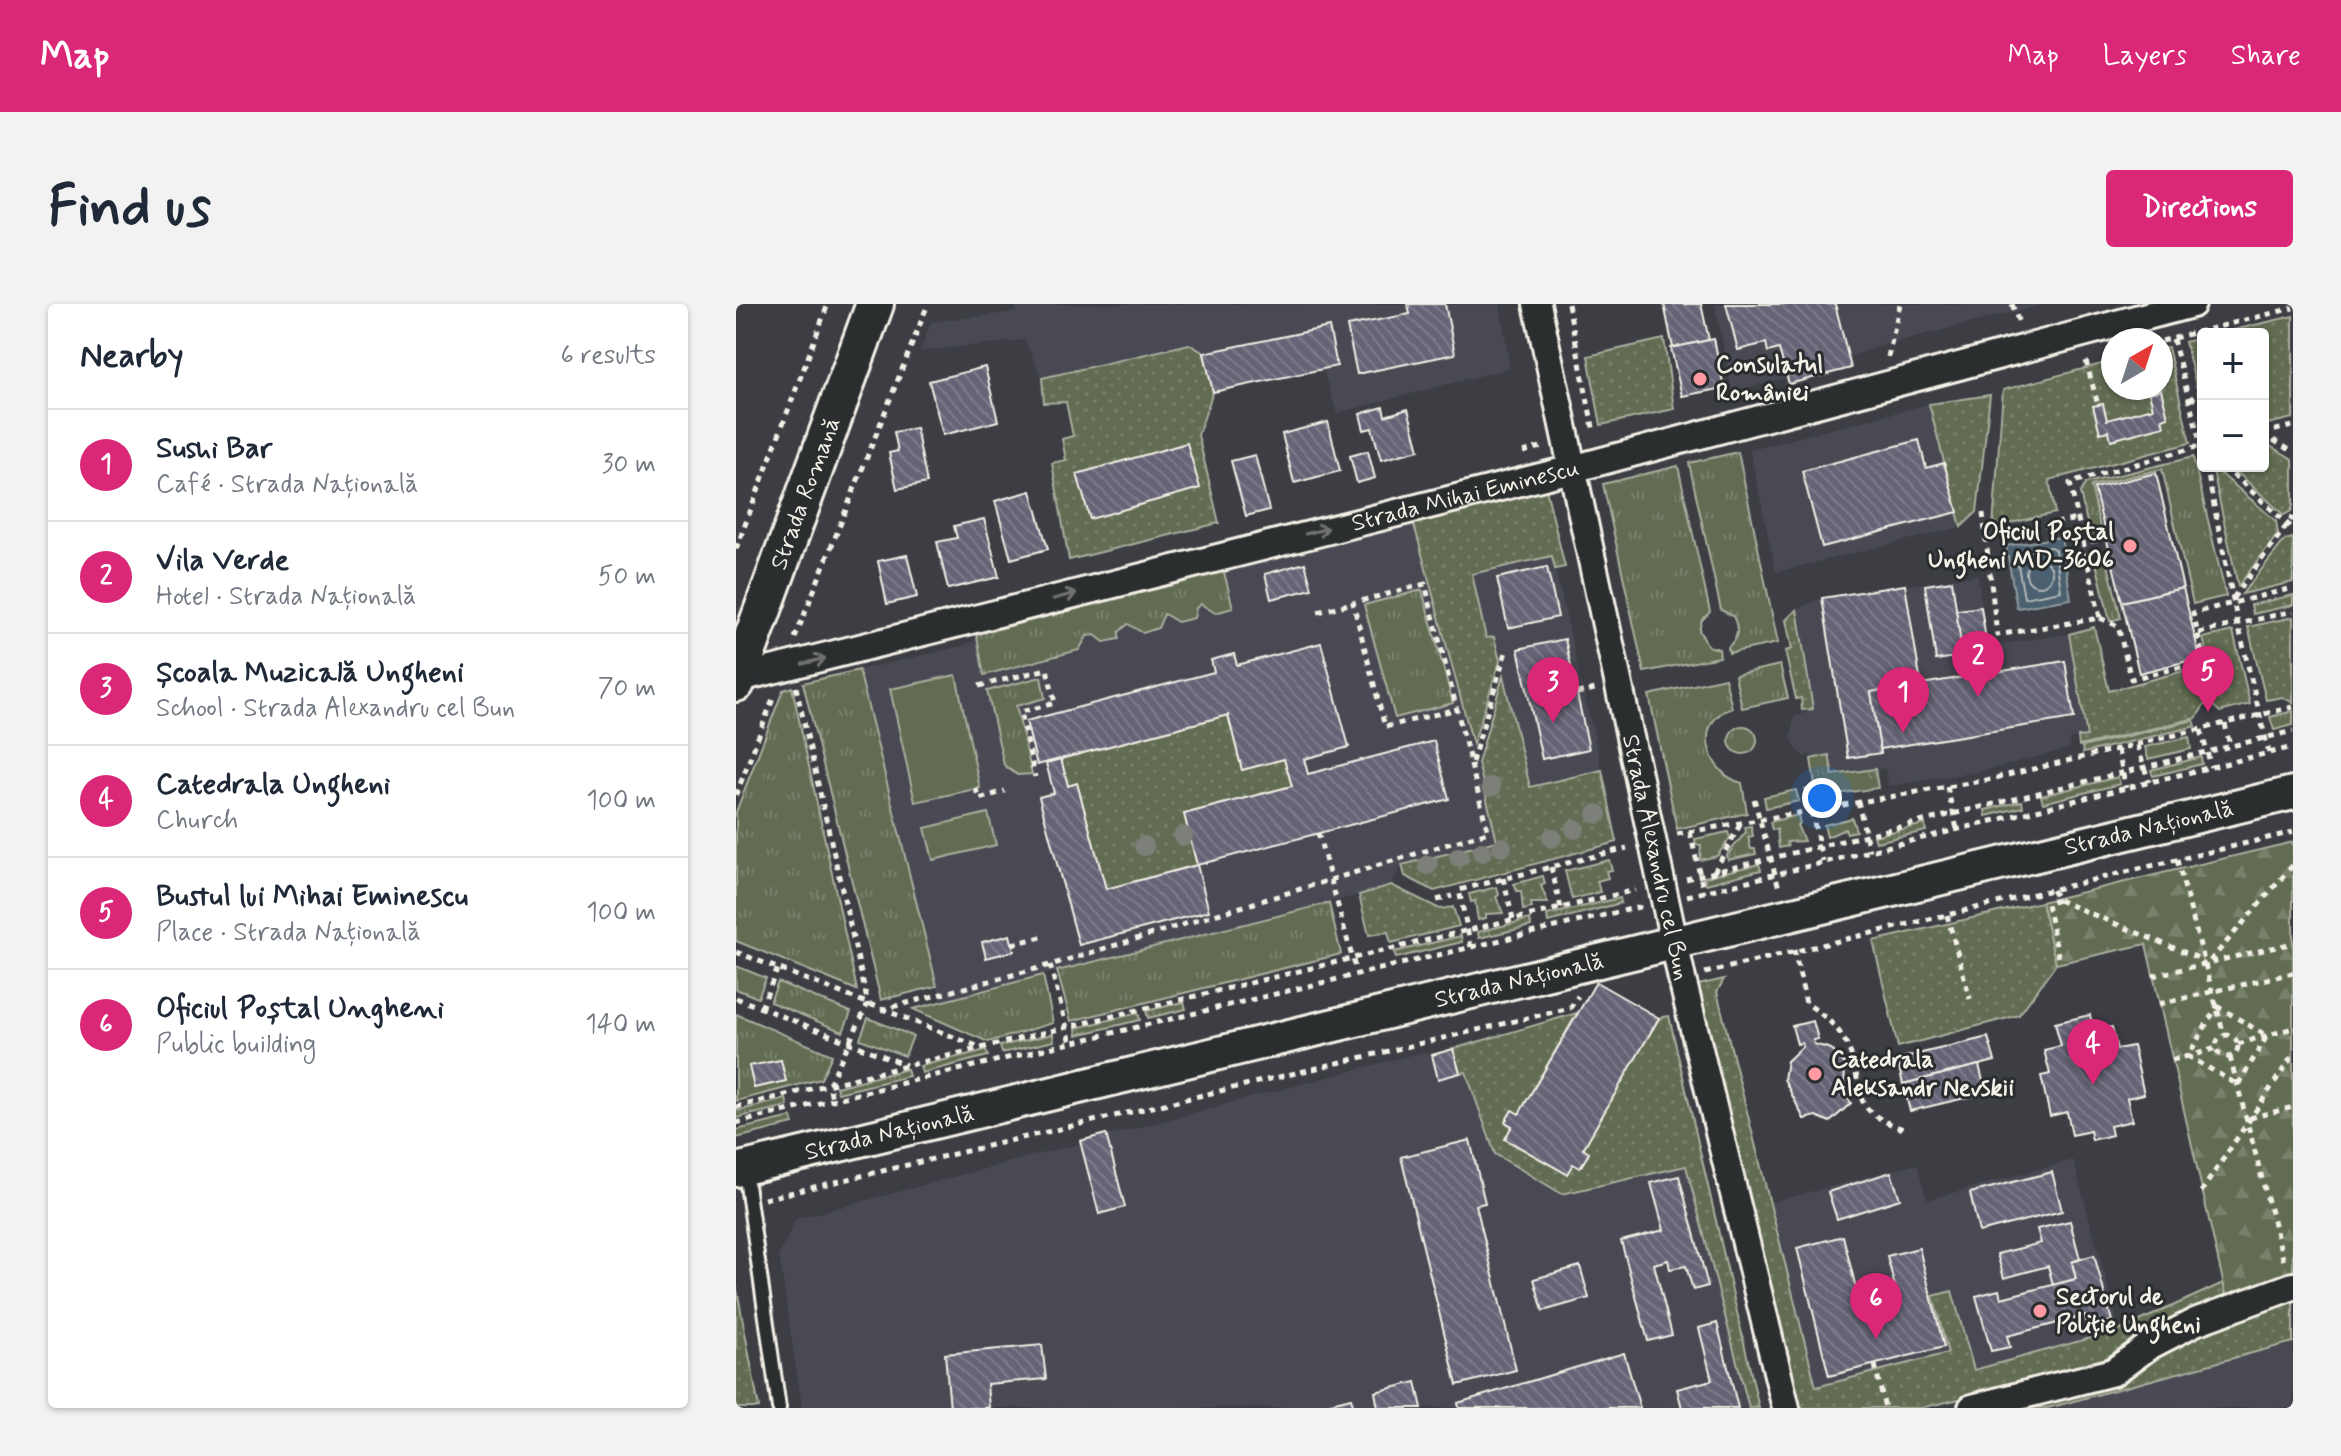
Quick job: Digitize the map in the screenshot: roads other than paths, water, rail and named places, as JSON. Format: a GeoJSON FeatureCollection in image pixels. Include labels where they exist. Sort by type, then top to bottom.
{"type":"FeatureCollection","features":[{"type":"Feature","properties":{"kind":"main road","name":"Strada Romană"},"geometry":{"type":"LineString","coordinates":[[737,680],[875,304]]}},
{"type":"Feature","properties":{"kind":"street","name":"Strada Alexandru cel Bun"},"geometry":{"type":"LineString","coordinates":[[1537,304],[1673,940],[1786,1408]]}},
{"type":"Feature","properties":{"kind":"street","name":"Strada Mihai Eminescu"},"geometry":{"type":"LineString","coordinates":[[737,680],[1220,555],[1572,469],[2192,304]]}},
{"type":"Feature","properties":{"kind":"street","name":"Strada Națională"},"geometry":{"type":"LineString","coordinates":[[740,1169],[1119,1079],[1673,940],[2293,793]]}},
{"type":"Feature","properties":{"kind":"street"},"geometry":{"type":"LineString","coordinates":[[1972,1408],[2113,1372],[2149,1346],[2195,1322],[2292,1286]]}},
{"type":"Feature","properties":{"kind":"lane","name":"Strada Națională"},"geometry":{"type":"LineString","coordinates":[[740,1169],[779,1408]]}},
{"type":"Feature","properties":{"kind":"water"},"geometry":{"type":"Polygon","coordinates":[[[2061,537],[2071,599],[2017,608],[2006,546],[2061,537]]]}},
{"type":"Feature","properties":{"kind":"place","name":"Consulatul României"},"geometry":{"type":"Point","coordinates":[1700,379]}},
{"type":"Feature","properties":{"kind":"place","name":"Oficiul Poștal Ungheni MD-3606"},"geometry":{"type":"Point","coordinates":[2130,546]}},
{"type":"Feature","properties":{"kind":"place","name":"Vila Verde"},"geometry":{"type":"Point","coordinates":[1978,697]}},
{"type":"Feature","properties":{"kind":"place","name":"Bustul lui Mihai Eminescu"},"geometry":{"type":"Point","coordinates":[2208,712]}},
{"type":"Feature","properties":{"kind":"place","name":"Școala Muzicală Ungheni"},"geometry":{"type":"Point","coordinates":[1553,723]}},
{"type":"Feature","properties":{"kind":"place","name":"Sushi Bar"},"geometry":{"type":"Point","coordinates":[1903,733]}},
{"type":"Feature","properties":{"kind":"place","name":"Catedrala Aleksandr Nevskii"},"geometry":{"type":"Point","coordinates":[1815,1074]}},
{"type":"Feature","properties":{"kind":"place","name":"Catedrala Ungheni"},"geometry":{"type":"Point","coordinates":[2093,1085]}},
{"type":"Feature","properties":{"kind":"place","name":"Sectorul de Poliție Ungheni"},"geometry":{"type":"Point","coordinates":[2040,1311]}},
{"type":"Feature","properties":{"kind":"place","name":"Oficiul Poștal Ungheni"},"geometry":{"type":"Point","coordinates":[1876,1339]}}]}
